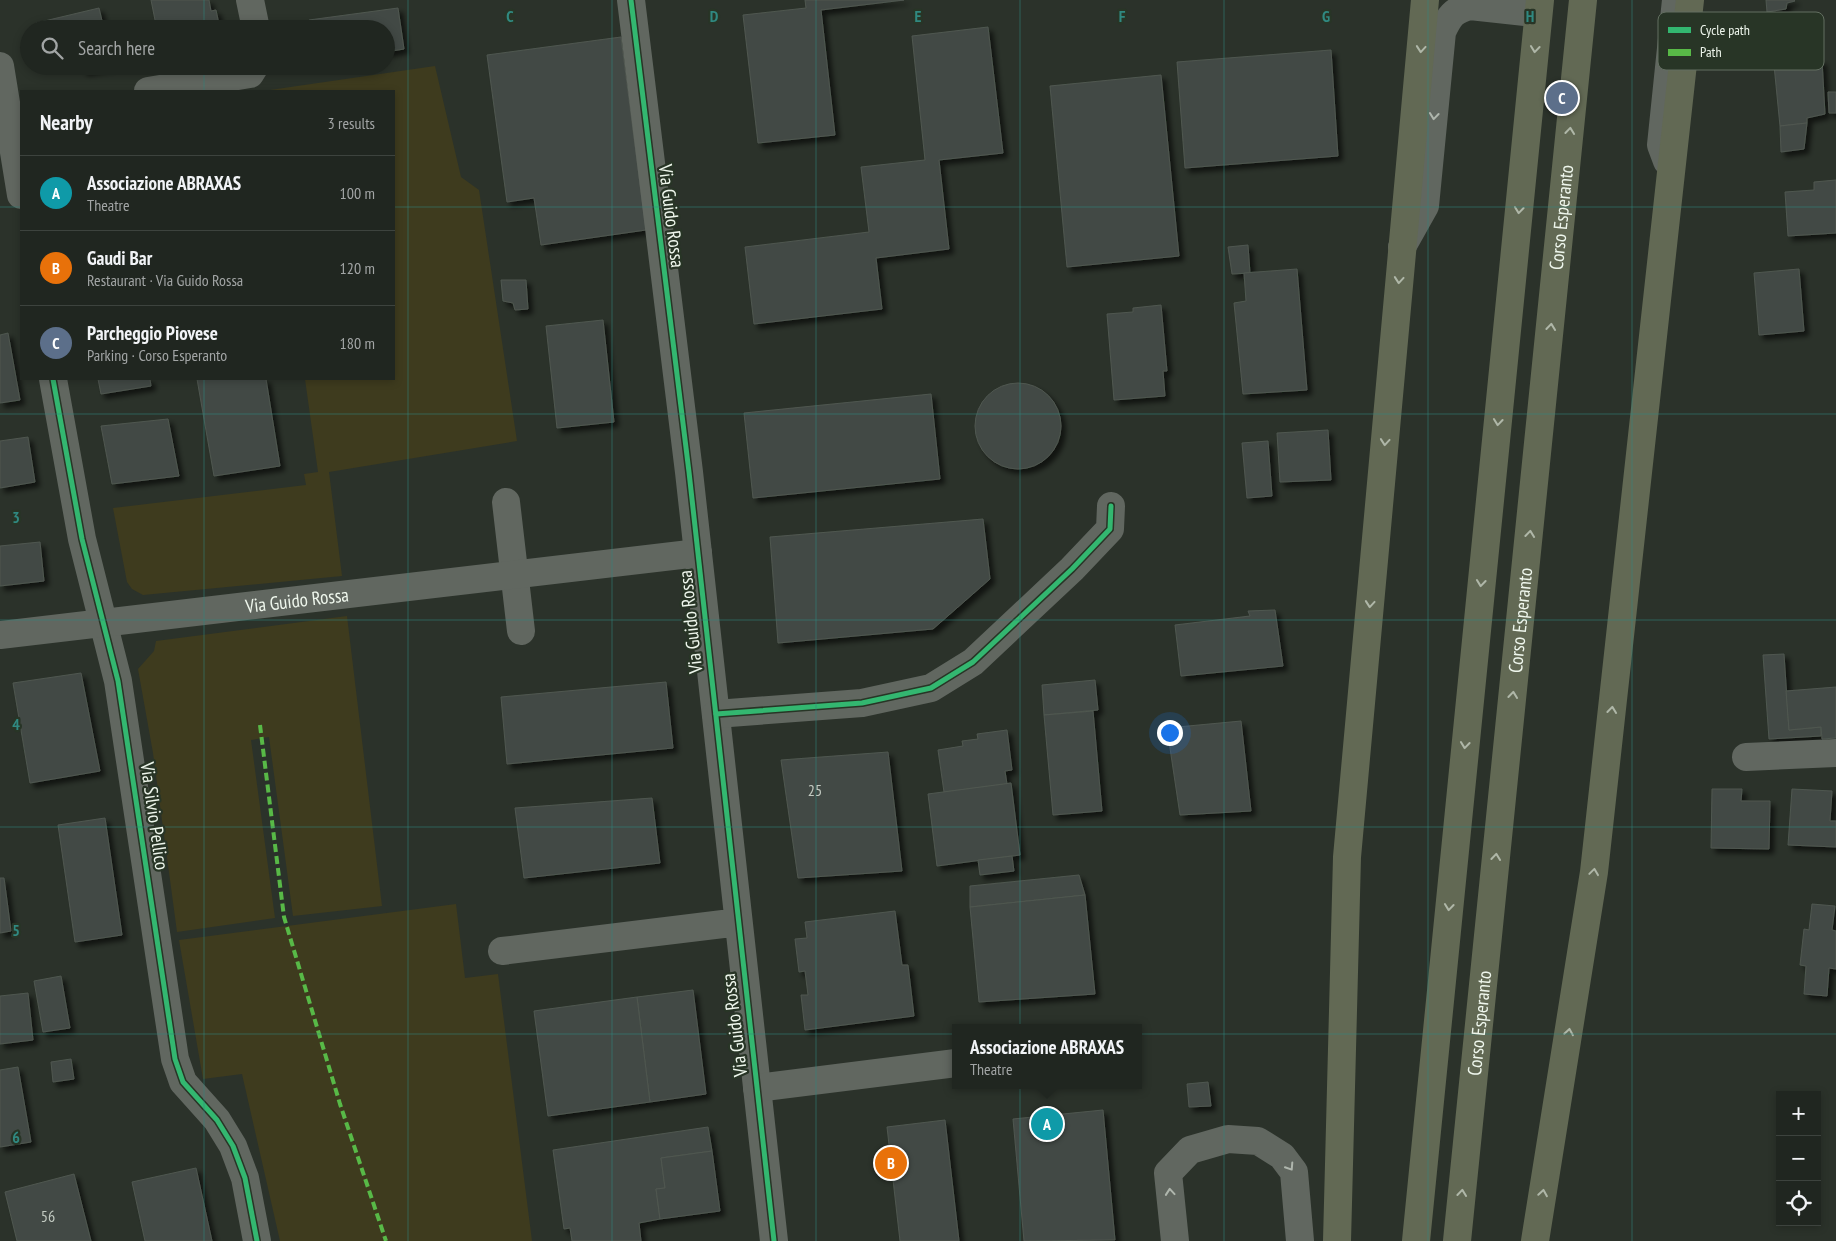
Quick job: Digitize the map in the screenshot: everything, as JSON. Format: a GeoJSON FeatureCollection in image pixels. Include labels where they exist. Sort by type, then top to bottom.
{"type":"FeatureCollection","features":[{"type":"Feature","properties":{"kind":"highway"},"geometry":{"type":"LineString","coordinates":[[1338,1241],[1347,857],[1425,0]]}},
{"type":"Feature","properties":{"kind":"highway","name":"Corso Esperanto"},"geometry":{"type":"LineString","coordinates":[[1457,1241],[1583,0]]}},
{"type":"Feature","properties":{"kind":"highway"},"geometry":{"type":"LineString","coordinates":[[1416,1241],[1502,373],[1536,6]]}},
{"type":"Feature","properties":{"kind":"highway"},"geometry":{"type":"LineString","coordinates":[[1535,1241],[1594,872],[1682,70]]}},
{"type":"Feature","properties":{"kind":"street"},"geometry":{"type":"LineString","coordinates":[[250,0],[254,20]]}},
{"type":"Feature","properties":{"kind":"street","name":"Via Guido Rossa"},"geometry":{"type":"LineString","coordinates":[[631,0],[698,553],[737,924],[774,1241]]}},
{"type":"Feature","properties":{"kind":"street"},"geometry":{"type":"LineString","coordinates":[[1402,247],[1426,206],[1442,32],[1450,16],[1460,8],[1470,6],[1536,6]]}},
{"type":"Feature","properties":{"kind":"street"},"geometry":{"type":"LineString","coordinates":[[0,66],[10,115],[20,188]]}},
{"type":"Feature","properties":{"kind":"street"},"geometry":{"type":"LineString","coordinates":[[1669,70],[1661,145],[1671,171]]}},
{"type":"Feature","properties":{"kind":"street"},"geometry":{"type":"LineString","coordinates":[[154,90],[244,75]]}},
{"type":"Feature","properties":{"kind":"street","name":"Via Silvio Pellico"},"geometry":{"type":"LineString","coordinates":[[53,380],[82,539],[118,681],[175,1059],[183,1082],[217,1120],[234,1146],[245,1178],[257,1241]]}},
{"type":"Feature","properties":{"kind":"street"},"geometry":{"type":"LineString","coordinates":[[506,502],[521,631]]}},
{"type":"Feature","properties":{"kind":"street"},"geometry":{"type":"LineString","coordinates":[[716,714],[862,703],[931,688],[973,662],[1072,569],[1110,529],[1110,506]]}},
{"type":"Feature","properties":{"kind":"street","name":"Via Guido Rossa"},"geometry":{"type":"LineString","coordinates":[[0,635],[698,553]]}},
{"type":"Feature","properties":{"kind":"street"},"geometry":{"type":"LineString","coordinates":[[1746,757],[1836,754]]}},
{"type":"Feature","properties":{"kind":"street"},"geometry":{"type":"LineString","coordinates":[[502,952],[723,924],[737,924]]}},
{"type":"Feature","properties":{"kind":"street"},"geometry":{"type":"LineString","coordinates":[[757,1088],[952,1064]]}},
{"type":"Feature","properties":{"kind":"street"},"geometry":{"type":"LineString","coordinates":[[1175,1241],[1168,1173],[1190,1150],[1228,1139],[1258,1141],[1282,1156],[1294,1172],[1300,1241]]}},
{"type":"Feature","properties":{"kind":"shaded area"},"geometry":{"type":"Polygon","coordinates":[[[435,66],[461,177],[479,190],[517,441],[329,472],[342,576],[143,595],[132,589],[127,582],[113,508],[306,485],[304,474],[318,472],[305,380],[395,380],[395,90],[270,90],[373,75],[395,75],[395,72],[435,66]]]}},
{"type":"Feature","properties":{"kind":"shaded area"},"geometry":{"type":"Polygon","coordinates":[[[347,616],[382,906],[293,916],[269,737],[251,740],[275,918],[177,932],[153,753],[138,669],[154,651],[156,641],[347,616]]]}},
{"type":"Feature","properties":{"kind":"shaded area"},"geometry":{"type":"Polygon","coordinates":[[[456,904],[465,978],[498,974],[532,1241],[280,1241],[242,1074],[203,1079],[179,940],[456,904]]]}},
{"type":"Feature","properties":{"kind":"building"},"geometry":{"type":"Polygon","coordinates":[[[151,0],[209,0],[211,11],[216,10],[218,20],[155,20],[151,0]]]}},
{"type":"Feature","properties":{"kind":"building"},"geometry":{"type":"Polygon","coordinates":[[[805,0],[904,0],[821,10],[835,135],[758,143],[743,15],[806,8],[805,0]]]}},
{"type":"Feature","properties":{"kind":"building"},"geometry":{"type":"Polygon","coordinates":[[[1766,0],[1795,1],[1787,3],[1786,9],[1767,12],[1766,0]]]}},
{"type":"Feature","properties":{"kind":"building"},"geometry":{"type":"Polygon","coordinates":[[[99,8],[102,20],[49,20],[99,8]]]}},
{"type":"Feature","properties":{"kind":"building"},"geometry":{"type":"Polygon","coordinates":[[[398,8],[404,49],[395,50],[395,20],[309,20],[398,8]]]}},
{"type":"Feature","properties":{"kind":"building"},"geometry":{"type":"Polygon","coordinates":[[[988,27],[1003,153],[939,160],[949,249],[876,258],[882,309],[754,324],[745,247],[869,232],[861,167],[925,160],[912,36],[988,27]]]}},
{"type":"Feature","properties":{"kind":"building"},"geometry":{"type":"Polygon","coordinates":[[[621,37],[646,230],[541,245],[534,198],[507,202],[487,55],[621,37]]]}},
{"type":"Feature","properties":{"kind":"building"},"geometry":{"type":"Polygon","coordinates":[[[1331,50],[1338,156],[1185,168],[1177,62],[1331,50]]]}},
{"type":"Feature","properties":{"kind":"building"},"geometry":{"type":"Polygon","coordinates":[[[1774,70],[1823,70],[1825,114],[1807,118],[1807,123],[1780,126],[1774,70]]]}},
{"type":"Feature","properties":{"kind":"building"},"geometry":{"type":"Polygon","coordinates":[[[1161,75],[1179,256],[1067,267],[1050,86],[1161,75]]]}},
{"type":"Feature","properties":{"kind":"building"},"geometry":{"type":"Polygon","coordinates":[[[1828,92],[1836,92],[1836,113],[1829,113],[1828,92]]]}},
{"type":"Feature","properties":{"kind":"building"},"geometry":{"type":"Polygon","coordinates":[[[1807,123],[1804,149],[1781,152],[1780,126],[1807,123]]]}},
{"type":"Feature","properties":{"kind":"building"},"geometry":{"type":"Polygon","coordinates":[[[1836,180],[1836,233],[1788,236],[1785,192],[1814,190],[1814,182],[1836,180]]]}},
{"type":"Feature","properties":{"kind":"building"},"geometry":{"type":"Polygon","coordinates":[[[1248,245],[1250,273],[1232,274],[1228,247],[1248,245]]]}},
{"type":"Feature","properties":{"kind":"building"},"geometry":{"type":"Polygon","coordinates":[[[1297,269],[1307,390],[1243,394],[1234,303],[1246,301],[1244,273],[1297,269]]]}},
{"type":"Feature","properties":{"kind":"building"},"geometry":{"type":"Polygon","coordinates":[[[1799,269],[1804,331],[1759,335],[1754,273],[1799,269]]]}},
{"type":"Feature","properties":{"kind":"building"},"geometry":{"type":"Polygon","coordinates":[[[501,280],[526,280],[528,309],[515,310],[513,303],[503,301],[501,280]]]}},
{"type":"Feature","properties":{"kind":"building"},"geometry":{"type":"Polygon","coordinates":[[[1161,305],[1167,371],[1163,371],[1165,396],[1114,400],[1107,314],[1133,312],[1133,308],[1161,305]]]}},
{"type":"Feature","properties":{"kind":"building"},"geometry":{"type":"Polygon","coordinates":[[[603,320],[614,422],[557,428],[546,326],[603,320]]]}},
{"type":"Feature","properties":{"kind":"building"},"geometry":{"type":"Polygon","coordinates":[[[8,333],[20,400],[0,403],[0,335],[8,333]]]}},
{"type":"Feature","properties":{"kind":"building"},"geometry":{"type":"Polygon","coordinates":[[[98,380],[150,380],[151,386],[101,394],[98,380]]]}},
{"type":"Feature","properties":{"kind":"building"},"geometry":{"type":"Polygon","coordinates":[[[197,380],[266,380],[280,466],[214,476],[197,380]]]}},
{"type":"Feature","properties":{"kind":"building"},"geometry":{"type":"Polygon","coordinates":[[[1018,383],[1034,387],[1048,396],[1057,410],[1061,426],[1057,442],[1048,456],[1034,465],[1018,469],[1002,465],[988,456],[979,442],[975,426],[979,410],[988,396],[1002,387],[1018,383]]]}},
{"type":"Feature","properties":{"kind":"building"},"geometry":{"type":"Polygon","coordinates":[[[931,394],[940,479],[753,498],[744,413],[931,394]]]}},
{"type":"Feature","properties":{"kind":"building"},"geometry":{"type":"Polygon","coordinates":[[[168,419],[179,476],[112,484],[101,426],[168,419]]]}},
{"type":"Feature","properties":{"kind":"building"},"geometry":{"type":"Polygon","coordinates":[[[1328,430],[1331,480],[1280,482],[1277,433],[1328,430]]]}},
{"type":"Feature","properties":{"kind":"building"},"geometry":{"type":"Polygon","coordinates":[[[28,437],[35,482],[0,488],[0,441],[28,437]]]}},
{"type":"Feature","properties":{"kind":"building"},"geometry":{"type":"Polygon","coordinates":[[[1268,441],[1272,496],[1247,498],[1242,443],[1268,441]]]}},
{"type":"Feature","properties":{"kind":"building"},"geometry":{"type":"Polygon","coordinates":[[[983,519],[990,579],[933,629],[778,643],[770,537],[983,519]]]}},
{"type":"Feature","properties":{"kind":"building"},"geometry":{"type":"Polygon","coordinates":[[[40,542],[44,581],[0,586],[0,546],[40,542]]]}},
{"type":"Feature","properties":{"kind":"building"},"geometry":{"type":"Polygon","coordinates":[[[1275,610],[1283,666],[1181,676],[1175,625],[1250,616],[1248,611],[1275,610]]]}},
{"type":"Feature","properties":{"kind":"building"},"geometry":{"type":"Polygon","coordinates":[[[1784,654],[1789,730],[1821,727],[1821,736],[1769,739],[1763,655],[1784,654]]]}},
{"type":"Feature","properties":{"kind":"building"},"geometry":{"type":"Polygon","coordinates":[[[81,673],[100,771],[30,783],[13,683],[81,673]]]}},
{"type":"Feature","properties":{"kind":"building"},"geometry":{"type":"Polygon","coordinates":[[[1095,680],[1098,710],[1044,715],[1042,685],[1095,680]]]}},
{"type":"Feature","properties":{"kind":"building"},"geometry":{"type":"Polygon","coordinates":[[[666,682],[673,748],[507,764],[501,697],[666,682]]]}},
{"type":"Feature","properties":{"kind":"building"},"geometry":{"type":"Polygon","coordinates":[[[1836,687],[1836,738],[1822,739],[1821,727],[1789,730],[1786,691],[1836,687]]]}},
{"type":"Feature","properties":{"kind":"building"},"geometry":{"type":"Polygon","coordinates":[[[1093,711],[1102,811],[1053,815],[1044,715],[1093,711]]]}},
{"type":"Feature","properties":{"kind":"building"},"geometry":{"type":"Polygon","coordinates":[[[1241,721],[1251,811],[1180,815],[1167,728],[1241,721]]]}},
{"type":"Feature","properties":{"kind":"building"},"geometry":{"type":"Polygon","coordinates":[[[1007,730],[1012,770],[1005,771],[1007,784],[944,792],[938,750],[963,746],[962,741],[978,739],[977,734],[1007,730]]]}},
{"type":"Feature","properties":{"kind":"building"},"geometry":{"type":"Polygon","coordinates":[[[888,752],[902,871],[798,878],[781,760],[888,752]]]}},
{"type":"Feature","properties":{"kind":"building"},"geometry":{"type":"Polygon","coordinates":[[[1011,783],[1020,855],[937,866],[928,794],[1011,783]]]}},
{"type":"Feature","properties":{"kind":"building"},"geometry":{"type":"Polygon","coordinates":[[[1712,789],[1742,789],[1741,801],[1770,801],[1769,849],[1711,848],[1712,789]]]}},
{"type":"Feature","properties":{"kind":"building"},"geometry":{"type":"Polygon","coordinates":[[[1792,789],[1832,791],[1830,821],[1836,821],[1836,847],[1788,845],[1792,789]]]}},
{"type":"Feature","properties":{"kind":"building"},"geometry":{"type":"Polygon","coordinates":[[[652,798],[660,863],[524,878],[515,808],[652,798]]]}},
{"type":"Feature","properties":{"kind":"building"},"geometry":{"type":"Polygon","coordinates":[[[105,818],[122,935],[75,942],[58,825],[105,818]]]}},
{"type":"Feature","properties":{"kind":"building"},"geometry":{"type":"Polygon","coordinates":[[[1012,856],[1014,871],[980,875],[978,860],[1012,856]]]}},
{"type":"Feature","properties":{"kind":"building"},"geometry":{"type":"Polygon","coordinates":[[[1079,875],[1085,895],[970,907],[970,886],[1079,875]]]}},
{"type":"Feature","properties":{"kind":"building"},"geometry":{"type":"Polygon","coordinates":[[[0,878],[4,878],[11,931],[0,933],[0,878]]]}},
{"type":"Feature","properties":{"kind":"building"},"geometry":{"type":"Polygon","coordinates":[[[1085,895],[1095,994],[979,1002],[970,907],[1085,895]]]}},
{"type":"Feature","properties":{"kind":"building"},"geometry":{"type":"Polygon","coordinates":[[[1812,904],[1835,906],[1832,930],[1836,931],[1836,969],[1829,968],[1827,996],[1804,994],[1806,966],[1800,965],[1804,929],[1809,930],[1812,904]]]}},
{"type":"Feature","properties":{"kind":"building"},"geometry":{"type":"Polygon","coordinates":[[[895,911],[902,965],[908,965],[914,1016],[805,1030],[801,995],[808,995],[805,971],[799,972],[795,939],[807,938],[805,922],[895,911]]]}},
{"type":"Feature","properties":{"kind":"building"},"geometry":{"type":"Polygon","coordinates":[[[61,976],[70,1028],[43,1032],[34,981],[61,976]]]}},
{"type":"Feature","properties":{"kind":"building"},"geometry":{"type":"Polygon","coordinates":[[[693,990],[706,1094],[650,1102],[637,997],[693,990]]]}},
{"type":"Feature","properties":{"kind":"building"},"geometry":{"type":"Polygon","coordinates":[[[28,993],[33,1040],[0,1044],[0,996],[28,993]]]}},
{"type":"Feature","properties":{"kind":"building"},"geometry":{"type":"Polygon","coordinates":[[[637,997],[650,1102],[548,1116],[534,1011],[637,997]]]}},
{"type":"Feature","properties":{"kind":"building"},"geometry":{"type":"Polygon","coordinates":[[[71,1059],[74,1079],[53,1082],[51,1062],[71,1059]]]}},
{"type":"Feature","properties":{"kind":"building"},"geometry":{"type":"Polygon","coordinates":[[[18,1067],[31,1142],[0,1147],[0,1070],[18,1067]]]}},
{"type":"Feature","properties":{"kind":"building"},"geometry":{"type":"Polygon","coordinates":[[[1208,1082],[1211,1106],[1189,1107],[1187,1084],[1208,1082]]]}},
{"type":"Feature","properties":{"kind":"building"},"geometry":{"type":"Polygon","coordinates":[[[1103,1110],[1115,1240],[1024,1241],[1013,1119],[1103,1110]]]}},
{"type":"Feature","properties":{"kind":"building"},"geometry":{"type":"Polygon","coordinates":[[[945,1120],[959,1241],[900,1241],[887,1127],[945,1120]]]}},
{"type":"Feature","properties":{"kind":"building"},"geometry":{"type":"Polygon","coordinates":[[[708,1127],[712,1151],[661,1158],[665,1188],[656,1189],[660,1219],[639,1223],[641,1241],[572,1241],[570,1228],[564,1229],[553,1150],[708,1127]]]}},
{"type":"Feature","properties":{"kind":"building"},"geometry":{"type":"Polygon","coordinates":[[[712,1151],[720,1211],[660,1219],[656,1189],[665,1188],[661,1158],[712,1151]]]}},
{"type":"Feature","properties":{"kind":"building"},"geometry":{"type":"Polygon","coordinates":[[[196,1168],[212,1241],[145,1241],[132,1182],[196,1168]]]}},
{"type":"Feature","properties":{"kind":"building"},"geometry":{"type":"Polygon","coordinates":[[[74,1174],[91,1241],[17,1241],[5,1192],[74,1174]]]}},
{"type":"Feature","properties":{"kind":"marked path"},"geometry":{"type":"LineString","coordinates":[[260,725],[284,917],[340,1104],[386,1241]]}},
{"type":"Feature","properties":{"kind":"cycle path"},"geometry":{"type":"LineString","coordinates":[[631,0],[689,472],[774,1241]]}},
{"type":"Feature","properties":{"kind":"cycle path"},"geometry":{"type":"LineString","coordinates":[[53,380],[82,539],[118,681],[175,1059],[183,1082],[217,1120],[233,1146],[245,1178],[257,1241]]}},
{"type":"Feature","properties":{"kind":"cycle path"},"geometry":{"type":"LineString","coordinates":[[716,714],[862,703],[931,688],[973,662],[1072,569],[1110,529],[1111,506]]}},
{"type":"Feature","properties":{"kind":"place","name":"Parcheggio Piovese"},"geometry":{"type":"Point","coordinates":[1562,98]}},
{"type":"Feature","properties":{"kind":"place","name":"Associazione ABRAXAS"},"geometry":{"type":"Point","coordinates":[1047,1124]}},
{"type":"Feature","properties":{"kind":"place","name":"Gaudi Bar"},"geometry":{"type":"Point","coordinates":[891,1163]}}]}
